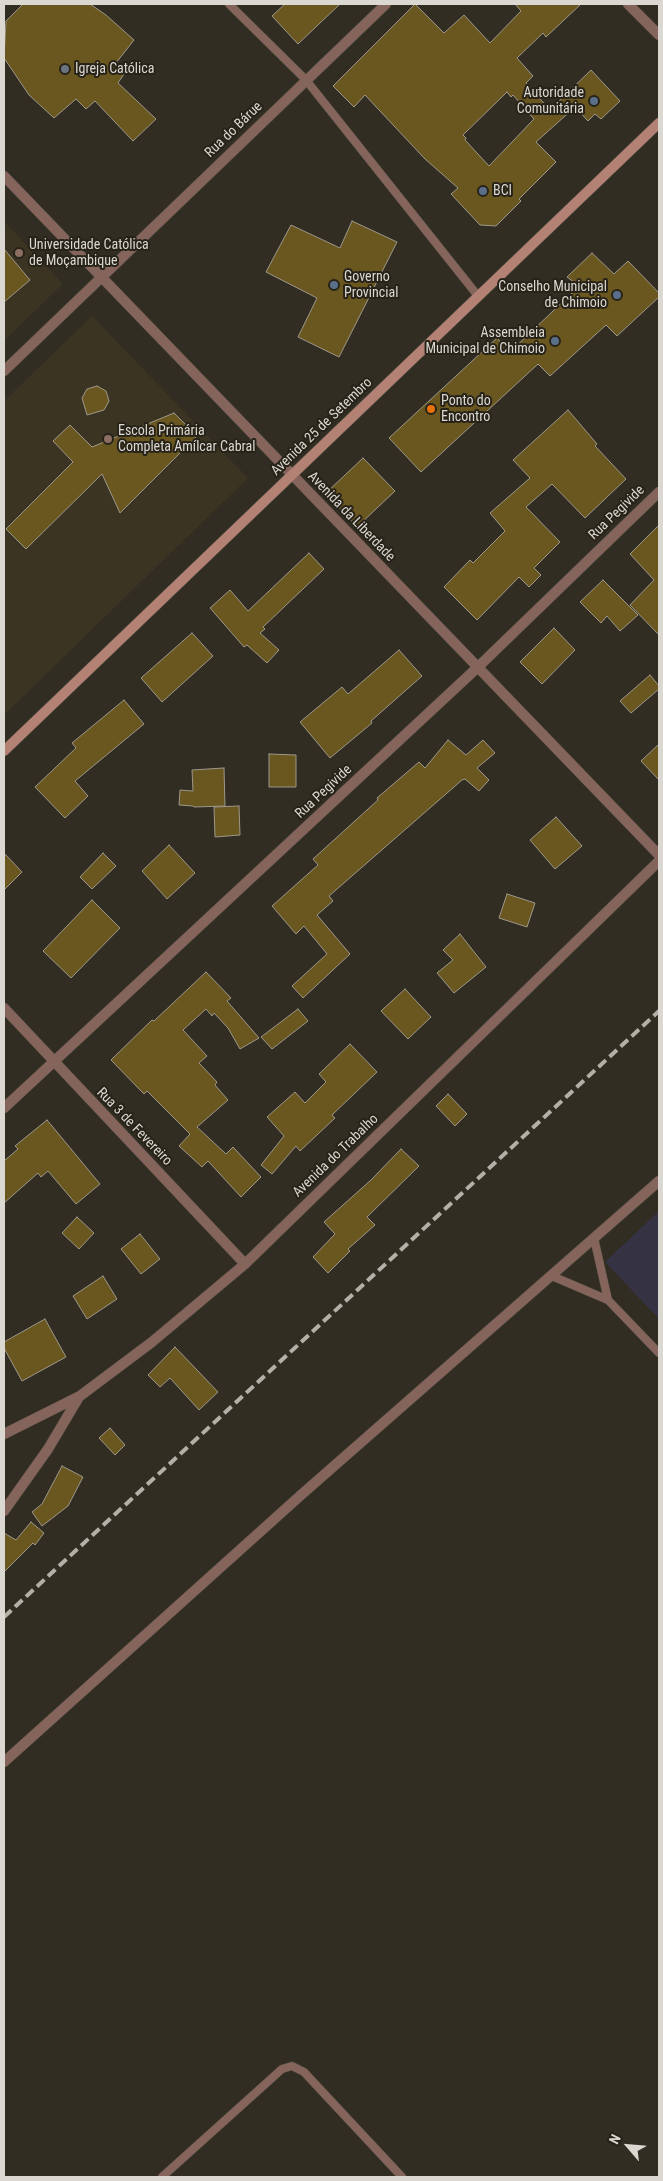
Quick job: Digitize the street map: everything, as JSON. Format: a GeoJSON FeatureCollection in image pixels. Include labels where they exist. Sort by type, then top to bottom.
{"type":"FeatureCollection","features":[{"type":"Feature","properties":{"kind":"street","name":"Rua do Bárue"},"geometry":{"type":"LineString","coordinates":[[4,371],[386,4]]}},
{"type":"Feature","properties":{"kind":"street"},"geometry":{"type":"LineString","coordinates":[[628,4],[659,35]]}},
{"type":"Feature","properties":{"kind":"street","name":"Avenida 25 de Setembro"},"geometry":{"type":"LineString","coordinates":[[4,752],[659,123]]}},
{"type":"Feature","properties":{"kind":"street","name":"Avenida da Liberdade"},"geometry":{"type":"LineString","coordinates":[[4,176],[659,855]]}},
{"type":"Feature","properties":{"kind":"street","name":"Rua Pegivide"},"geometry":{"type":"LineString","coordinates":[[4,1108],[478,668],[659,492]]}},
{"type":"Feature","properties":{"kind":"street","name":"Avenida do Trabalho"},"geometry":{"type":"LineString","coordinates":[[4,1434],[80,1396],[152,1342],[245,1264],[659,861]]}},
{"type":"Feature","properties":{"kind":"street","name":"Rua 3 de Fevereiro"},"geometry":{"type":"LineString","coordinates":[[4,1008],[53,1063],[245,1264]]}},
{"type":"Feature","properties":{"kind":"street"},"geometry":{"type":"LineString","coordinates":[[4,1762],[294,1502],[659,1181]]}},
{"type":"Feature","properties":{"kind":"street"},"geometry":{"type":"LineString","coordinates":[[4,1511],[48,1449],[80,1396]]}},
{"type":"Feature","properties":{"kind":"lane"},"geometry":{"type":"LineString","coordinates":[[229,4],[306,80],[478,296]]}},
{"type":"Feature","properties":{"kind":"lane"},"geometry":{"type":"LineString","coordinates":[[594,1238],[608,1300]]}},
{"type":"Feature","properties":{"kind":"lane"},"geometry":{"type":"LineString","coordinates":[[552,1276],[608,1300],[659,1353]]}},
{"type":"Feature","properties":{"kind":"lane"},"geometry":{"type":"LineString","coordinates":[[162,2177],[282,2069],[292,2066],[304,2072],[402,2177]]}},
{"type":"Feature","properties":{"kind":"shaded area","name":"Universidade Católica de Moçambique"},"geometry":{"type":"Polygon","coordinates":[[[4,221],[63,284],[4,341],[4,221]]]}},
{"type":"Feature","properties":{"kind":"shaded area","name":"Escola Primária Completa Amílcar Cabral"},"geometry":{"type":"Polygon","coordinates":[[[92,316],[248,478],[4,715],[4,401],[92,316]]]}},
{"type":"Feature","properties":{"kind":"shaded area"},"geometry":{"type":"Polygon","coordinates":[[[659,1211],[659,1319],[605,1262],[659,1211]]]}},
{"type":"Feature","properties":{"kind":"building","name":"Igreja Católica"},"geometry":{"type":"Polygon","coordinates":[[[23,4],[90,4],[106,15],[134,40],[116,63],[124,74],[118,83],[156,119],[133,141],[95,101],[86,109],[76,99],[54,118],[29,95],[4,58],[6,21],[23,4]]]}},
{"type":"Feature","properties":{"kind":"building"},"geometry":{"type":"Polygon","coordinates":[[[285,4],[340,4],[298,44],[272,16],[285,4]]]}},
{"type":"Feature","properties":{"kind":"building"},"geometry":{"type":"Polygon","coordinates":[[[415,4],[444,33],[464,15],[490,43],[521,11],[515,4],[581,4],[546,37],[543,33],[517,58],[533,76],[526,83],[550,110],[591,70],[620,101],[601,119],[595,114],[588,121],[575,107],[536,142],[556,162],[519,199],[521,201],[496,226],[480,225],[451,194],[458,188],[425,159],[365,95],[354,107],[333,86],[415,4]],[[507,92],[463,135],[466,138],[465,140],[489,166],[534,119],[513,95],[511,97],[507,92]]]}},
{"type":"Feature","properties":{"kind":"building","name":"Governo Provincial"},"geometry":{"type":"Polygon","coordinates":[[[352,221],[397,242],[339,357],[298,337],[317,298],[266,272],[291,225],[340,248],[352,221]]]}},
{"type":"Feature","properties":{"kind":"building"},"geometry":{"type":"Polygon","coordinates":[[[4,249],[30,280],[4,302],[4,249]]]}},
{"type":"Feature","properties":{"kind":"building"},"geometry":{"type":"Polygon","coordinates":[[[592,253],[614,274],[628,261],[659,293],[659,297],[617,336],[606,325],[550,376],[538,364],[421,472],[389,438],[497,338],[510,352],[573,292],[578,285],[567,277],[592,253]]]}},
{"type":"Feature","properties":{"kind":"building"},"geometry":{"type":"Polygon","coordinates":[[[97,386],[106,391],[109,401],[104,410],[87,415],[82,398],[87,389],[97,386]]]}},
{"type":"Feature","properties":{"kind":"building"},"geometry":{"type":"Polygon","coordinates":[[[568,410],[597,444],[595,446],[626,479],[585,518],[552,484],[526,507],[560,542],[534,568],[541,575],[529,587],[519,577],[477,620],[444,587],[470,560],[473,563],[505,531],[490,513],[530,478],[513,460],[568,410]]]}},
{"type":"Feature","properties":{"kind":"building"},"geometry":{"type":"Polygon","coordinates":[[[174,413],[197,436],[120,513],[102,474],[26,549],[6,529],[73,462],[53,441],[70,425],[92,447],[174,413]]]}},
{"type":"Feature","properties":{"kind":"building"},"geometry":{"type":"Polygon","coordinates":[[[363,458],[395,491],[357,527],[326,493],[363,458]]]}},
{"type":"Feature","properties":{"kind":"building"},"geometry":{"type":"Polygon","coordinates":[[[659,525],[659,635],[630,605],[654,580],[630,554],[659,525]]]}},
{"type":"Feature","properties":{"kind":"building"},"geometry":{"type":"Polygon","coordinates":[[[309,553],[324,569],[263,627],[265,629],[260,633],[279,650],[267,663],[247,645],[244,647],[210,608],[230,590],[248,611],[309,553]]]}},
{"type":"Feature","properties":{"kind":"building"},"geometry":{"type":"Polygon","coordinates":[[[603,580],[638,615],[620,631],[607,616],[601,623],[580,602],[603,580]]]}},
{"type":"Feature","properties":{"kind":"building"},"geometry":{"type":"Polygon","coordinates":[[[554,628],[575,650],[542,684],[520,662],[554,628]]]}},
{"type":"Feature","properties":{"kind":"building"},"geometry":{"type":"Polygon","coordinates":[[[192,633],[213,656],[162,702],[141,678],[192,633]]]}},
{"type":"Feature","properties":{"kind":"building"},"geometry":{"type":"Polygon","coordinates":[[[399,650],[422,676],[371,721],[372,723],[330,758],[300,722],[342,687],[348,694],[399,650]]]}},
{"type":"Feature","properties":{"kind":"building"},"geometry":{"type":"Polygon","coordinates":[[[650,675],[659,686],[659,689],[631,713],[620,701],[650,675]]]}},
{"type":"Feature","properties":{"kind":"building"},"geometry":{"type":"Polygon","coordinates":[[[124,700],[144,724],[75,781],[88,796],[65,818],[35,787],[76,748],[72,743],[124,700]]]}},
{"type":"Feature","properties":{"kind":"building"},"geometry":{"type":"Polygon","coordinates":[[[448,740],[466,755],[483,740],[495,753],[477,768],[489,780],[479,791],[465,779],[462,780],[329,896],[333,901],[317,915],[350,954],[303,998],[292,986],[327,954],[304,926],[296,934],[272,906],[318,865],[313,859],[378,800],[377,798],[419,762],[425,768],[448,740]]]}},
{"type":"Feature","properties":{"kind":"building"},"geometry":{"type":"Polygon","coordinates":[[[659,744],[659,780],[641,761],[659,744]]]}},
{"type":"Feature","properties":{"kind":"building"},"geometry":{"type":"Polygon","coordinates":[[[269,754],[296,755],[296,787],[269,787],[269,754]]]}},
{"type":"Feature","properties":{"kind":"building"},"geometry":{"type":"Polygon","coordinates":[[[224,768],[225,806],[194,807],[179,805],[180,790],[193,791],[192,770],[224,768]]]}},
{"type":"Feature","properties":{"kind":"building"},"geometry":{"type":"Polygon","coordinates":[[[239,806],[240,835],[215,837],[214,807],[239,806]]]}},
{"type":"Feature","properties":{"kind":"building"},"geometry":{"type":"Polygon","coordinates":[[[556,817],[582,846],[555,869],[530,840],[556,817]]]}},
{"type":"Feature","properties":{"kind":"building"},"geometry":{"type":"Polygon","coordinates":[[[169,845],[195,873],[167,899],[142,871],[169,845]]]}},
{"type":"Feature","properties":{"kind":"building"},"geometry":{"type":"Polygon","coordinates":[[[4,853],[22,872],[4,890],[4,853]]]}},
{"type":"Feature","properties":{"kind":"building"},"geometry":{"type":"Polygon","coordinates":[[[103,853],[116,866],[92,889],[80,877],[103,853]]]}},
{"type":"Feature","properties":{"kind":"building"},"geometry":{"type":"Polygon","coordinates":[[[507,894],[535,903],[527,927],[499,918],[507,894]]]}},
{"type":"Feature","properties":{"kind":"building"},"geometry":{"type":"Polygon","coordinates":[[[92,900],[120,928],[71,978],[43,951],[92,900]]]}},
{"type":"Feature","properties":{"kind":"building"},"geometry":{"type":"Polygon","coordinates":[[[460,934],[486,967],[454,993],[437,973],[453,960],[443,950],[460,934]]]}},
{"type":"Feature","properties":{"kind":"building"},"geometry":{"type":"Polygon","coordinates":[[[206,972],[231,998],[227,1001],[259,1038],[240,1049],[228,1028],[214,1013],[212,1016],[206,1009],[183,1030],[207,1056],[199,1063],[217,1082],[215,1085],[228,1100],[197,1127],[226,1154],[233,1147],[261,1177],[241,1197],[208,1161],[202,1167],[179,1146],[190,1134],[147,1091],[144,1094],[111,1060],[206,972]]]}},
{"type":"Feature","properties":{"kind":"building"},"geometry":{"type":"Polygon","coordinates":[[[405,989],[431,1017],[408,1039],[381,1011],[405,989]]]}},
{"type":"Feature","properties":{"kind":"building"},"geometry":{"type":"Polygon","coordinates":[[[298,1009],[308,1021],[272,1049],[261,1037],[298,1009]]]}},
{"type":"Feature","properties":{"kind":"building"},"geometry":{"type":"Polygon","coordinates":[[[350,1044],[377,1072],[332,1115],[335,1118],[300,1151],[296,1146],[272,1174],[261,1165],[284,1136],[267,1117],[295,1092],[305,1103],[326,1082],[319,1074],[350,1044]]]}},
{"type":"Feature","properties":{"kind":"building"},"geometry":{"type":"Polygon","coordinates":[[[448,1094],[467,1114],[455,1126],[436,1106],[448,1094]]]}},
{"type":"Feature","properties":{"kind":"building"},"geometry":{"type":"Polygon","coordinates":[[[47,1120],[100,1184],[76,1204],[48,1171],[41,1177],[38,1173],[4,1203],[4,1161],[18,1149],[15,1146],[47,1120]]]}},
{"type":"Feature","properties":{"kind":"building"},"geometry":{"type":"Polygon","coordinates":[[[401,1149],[419,1166],[367,1217],[375,1225],[348,1249],[350,1251],[328,1273],[313,1257],[335,1234],[324,1222],[371,1180],[401,1149]]]}},
{"type":"Feature","properties":{"kind":"building"},"geometry":{"type":"Polygon","coordinates":[[[77,1217],[94,1233],[79,1249],[62,1233],[77,1217]]]}},
{"type":"Feature","properties":{"kind":"building"},"geometry":{"type":"Polygon","coordinates":[[[140,1234],[160,1259],[141,1274],[121,1249],[140,1234]]]}},
{"type":"Feature","properties":{"kind":"building"},"geometry":{"type":"Polygon","coordinates":[[[103,1276],[117,1299],[87,1319],[73,1296],[103,1276]]]}},
{"type":"Feature","properties":{"kind":"building"},"geometry":{"type":"Polygon","coordinates":[[[45,1319],[66,1357],[22,1381],[4,1348],[4,1342],[45,1319]]]}},
{"type":"Feature","properties":{"kind":"building"},"geometry":{"type":"Polygon","coordinates":[[[175,1347],[218,1392],[199,1410],[170,1378],[160,1387],[148,1375],[175,1347]]]}},
{"type":"Feature","properties":{"kind":"building"},"geometry":{"type":"Polygon","coordinates":[[[110,1428],[125,1445],[115,1455],[99,1438],[110,1428]]]}},
{"type":"Feature","properties":{"kind":"building"},"geometry":{"type":"Polygon","coordinates":[[[62,1466],[83,1477],[68,1506],[42,1526],[32,1512],[42,1504],[62,1466]]]}},
{"type":"Feature","properties":{"kind":"building"},"geometry":{"type":"Polygon","coordinates":[[[31,1522],[44,1533],[35,1545],[33,1543],[4,1572],[4,1533],[16,1540],[31,1522]]]}},
{"type":"Feature","properties":{"kind":"railway"},"geometry":{"type":"LineString","coordinates":[[4,1617],[659,1011]]}},
{"type":"Feature","properties":{"kind":"place","name":"Igreja Católica"},"geometry":{"type":"Point","coordinates":[65,69]}},
{"type":"Feature","properties":{"kind":"place","name":"Autoridade Comunitária"},"geometry":{"type":"Point","coordinates":[594,101]}},
{"type":"Feature","properties":{"kind":"place","name":"BCI"},"geometry":{"type":"Point","coordinates":[483,191]}},
{"type":"Feature","properties":{"kind":"place","name":"Universidade Católica de Moçambique"},"geometry":{"type":"Point","coordinates":[19,253]}},
{"type":"Feature","properties":{"kind":"place","name":"Governo Provincial"},"geometry":{"type":"Point","coordinates":[334,285]}},
{"type":"Feature","properties":{"kind":"place","name":"Conselho Municipal de Chimoio"},"geometry":{"type":"Point","coordinates":[617,295]}},
{"type":"Feature","properties":{"kind":"place","name":"Assembleia Municipal de Chimoio"},"geometry":{"type":"Point","coordinates":[555,341]}},
{"type":"Feature","properties":{"kind":"place","name":"Ponto do Encontro"},"geometry":{"type":"Point","coordinates":[431,409]}},
{"type":"Feature","properties":{"kind":"place","name":"Escola Primária Completa Amílcar Cabral"},"geometry":{"type":"Point","coordinates":[108,439]}}]}
